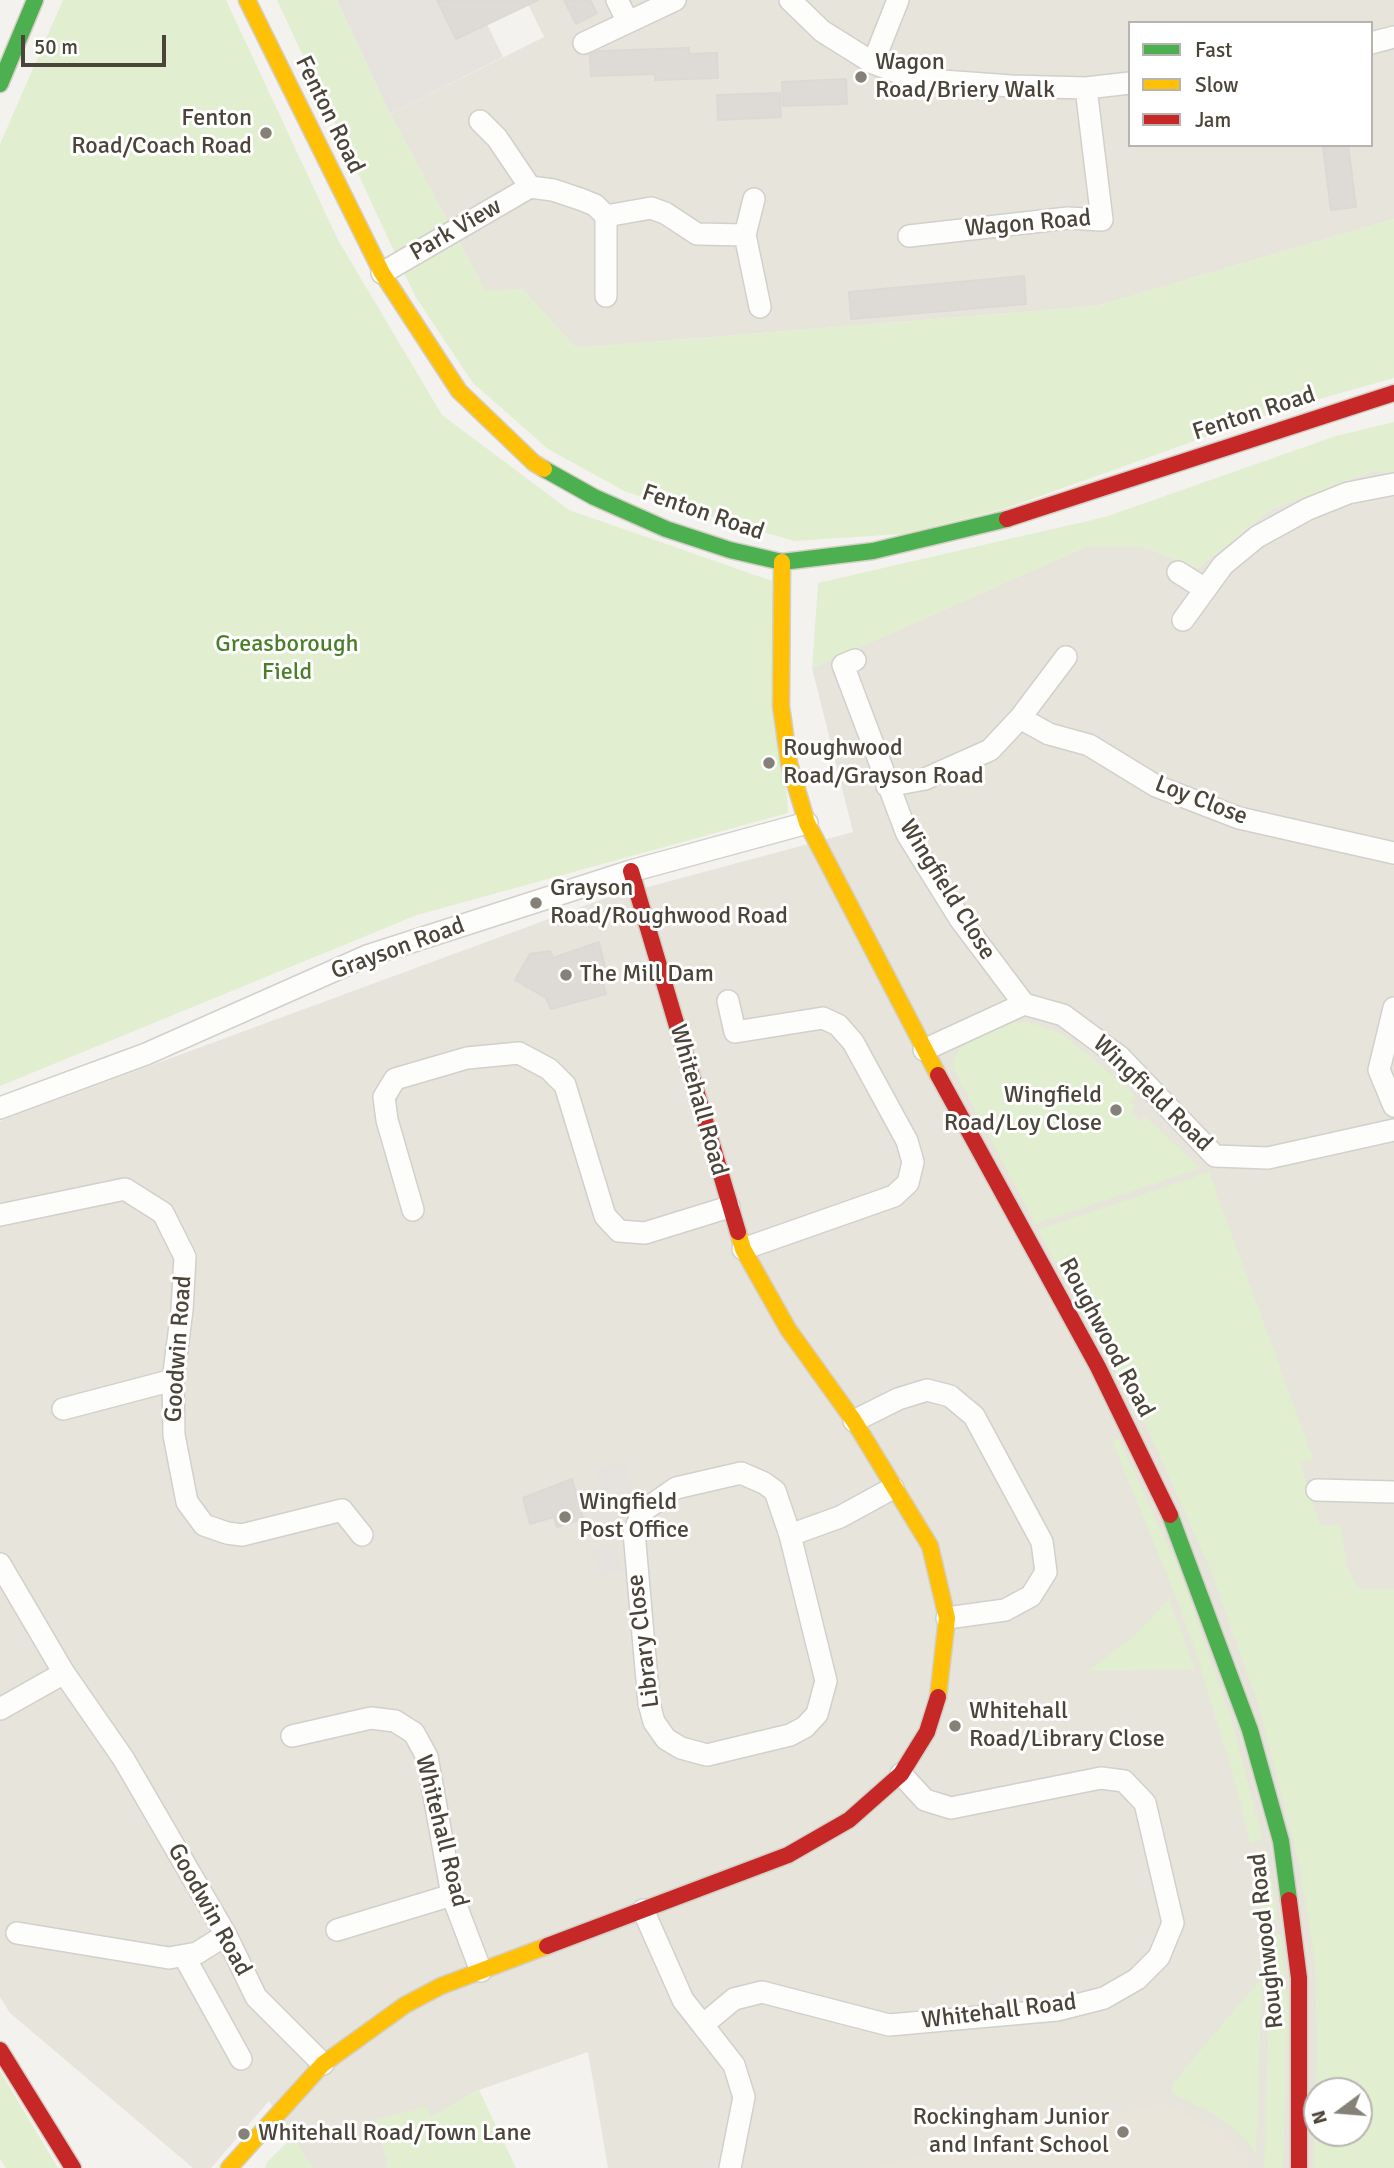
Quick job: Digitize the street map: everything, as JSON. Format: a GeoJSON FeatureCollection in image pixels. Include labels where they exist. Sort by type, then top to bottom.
{"type":"FeatureCollection","features":[{"type":"Feature","properties":{"kind":"street"},"geometry":{"type":"LineString","coordinates":[[0,84],[35,0]]}},
{"type":"Feature","properties":{"kind":"street","name":"Fenton Road"},"geometry":{"type":"LineString","coordinates":[[247,0],[382,273],[459,391],[534,463],[594,497],[666,529],[730,550],[782,562],[873,551],[984,527],[1394,393]]}},
{"type":"Feature","properties":{"kind":"street"},"geometry":{"type":"LineString","coordinates":[[617,0],[628,22]]}},
{"type":"Feature","properties":{"kind":"street"},"geometry":{"type":"LineString","coordinates":[[584,43],[675,0]]}},
{"type":"Feature","properties":{"kind":"street"},"geometry":{"type":"LineString","coordinates":[[790,0],[822,31],[873,63],[915,79],[1086,88],[1128,83]]}},
{"type":"Feature","properties":{"kind":"street"},"geometry":{"type":"LineString","coordinates":[[873,63],[898,0]]}},
{"type":"Feature","properties":{"kind":"street"},"geometry":{"type":"LineString","coordinates":[[1373,42],[1394,37]]}},
{"type":"Feature","properties":{"kind":"street","name":"Wagon Road"},"geometry":{"type":"LineString","coordinates":[[909,236],[1068,218],[1102,220],[1086,88]]}},
{"type":"Feature","properties":{"kind":"street","name":"Park View"},"geometry":{"type":"LineString","coordinates":[[480,121],[501,132],[530,187]]}},
{"type":"Feature","properties":{"kind":"street","name":"Park View"},"geometry":{"type":"LineString","coordinates":[[382,273],[530,187],[553,190],[580,199],[595,205],[606,215]]}},
{"type":"Feature","properties":{"kind":"street"},"geometry":{"type":"LineString","coordinates":[[754,199],[745,235],[760,307]]}},
{"type":"Feature","properties":{"kind":"street"},"geometry":{"type":"LineString","coordinates":[[606,296],[606,215],[651,208],[665,213],[697,234],[745,235]]}},
{"type":"Feature","properties":{"kind":"street"},"geometry":{"type":"LineString","coordinates":[[1183,620],[1223,565],[1257,537],[1308,509],[1348,493],[1394,484]]}},
{"type":"Feature","properties":{"kind":"street","name":"Roughwood Road"},"geometry":{"type":"LineString","coordinates":[[782,562],[782,715],[789,763],[807,822],[924,1050],[1098,1367],[1181,1536],[1250,1730],[1281,1841],[1299,1978],[1299,2168]]}},
{"type":"Feature","properties":{"kind":"street"},"geometry":{"type":"LineString","coordinates":[[1178,572],[1205,589]]}},
{"type":"Feature","properties":{"kind":"street"},"geometry":{"type":"LineString","coordinates":[[887,786],[925,779],[989,750],[1020,718],[1066,657]]}},
{"type":"Feature","properties":{"kind":"street","name":"Wingfield Close"},"geometry":{"type":"LineString","coordinates":[[855,660],[843,665],[907,834],[960,919],[1024,1004]]}},
{"type":"Feature","properties":{"kind":"street","name":"Loy Close"},"geometry":{"type":"LineString","coordinates":[[1020,718],[1049,734],[1089,745],[1156,786],[1239,818],[1394,853]]}},
{"type":"Feature","properties":{"kind":"street","name":"Grayson Road"},"geometry":{"type":"LineString","coordinates":[[0,1108],[146,1054],[368,956],[631,871],[807,822]]}},
{"type":"Feature","properties":{"kind":"street","name":"Whitehall Road"},"geometry":{"type":"LineString","coordinates":[[229,2168],[323,2064],[405,2005],[440,1986],[788,1855],[849,1820],[901,1774],[927,1732],[935,1706],[947,1618],[930,1546],[854,1421],[788,1329],[743,1249],[631,871]]}},
{"type":"Feature","properties":{"kind":"street"},"geometry":{"type":"LineString","coordinates":[[728,1001],[735,1032],[823,1018],[838,1025],[853,1042],[906,1141],[913,1162],[908,1183],[894,1196],[743,1249]]}},
{"type":"Feature","properties":{"kind":"street"},"geometry":{"type":"LineString","coordinates":[[924,1050],[1024,1004]]}},
{"type":"Feature","properties":{"kind":"street","name":"Wingfield Road"},"geometry":{"type":"LineString","coordinates":[[1024,1004],[1063,1015],[1120,1057],[1215,1156],[1268,1158],[1394,1130]]}},
{"type":"Feature","properties":{"kind":"street"},"geometry":{"type":"LineString","coordinates":[[1394,1008],[1378,1070],[1394,1106]]}},
{"type":"Feature","properties":{"kind":"street","name":"Whitehall Road"},"geometry":{"type":"LineString","coordinates":[[413,1210],[387,1119],[384,1097],[395,1079],[467,1058],[519,1053],[549,1069],[565,1085],[605,1216],[619,1231],[645,1233],[729,1207]]}},
{"type":"Feature","properties":{"kind":"street","name":"Goodwin Road"},"geometry":{"type":"LineString","coordinates":[[0,1215],[125,1189],[163,1213],[185,1257],[173,1380],[174,1436],[187,1502],[204,1525],[242,1535],[342,1510],[362,1535]]}},
{"type":"Feature","properties":{"kind":"street"},"geometry":{"type":"LineString","coordinates":[[63,1409],[173,1380]]}},
{"type":"Feature","properties":{"kind":"street"},"geometry":{"type":"LineString","coordinates":[[854,1421],[898,1399],[927,1390],[950,1396],[974,1416],[1042,1542],[1046,1572],[1031,1596],[1005,1610],[947,1618]]}},
{"type":"Feature","properties":{"kind":"street","name":"Library Close"},"geometry":{"type":"LineString","coordinates":[[741,1473],[765,1483],[775,1491],[790,1535],[826,1681],[817,1714],[805,1727],[790,1735],[707,1755],[681,1748],[666,1739],[654,1722],[649,1703],[636,1582],[634,1532],[639,1516],[665,1493],[741,1473]]}},
{"type":"Feature","properties":{"kind":"street"},"geometry":{"type":"LineString","coordinates":[[790,1535],[840,1517],[894,1488]]}},
{"type":"Feature","properties":{"kind":"street"},"geometry":{"type":"LineString","coordinates":[[1317,1490],[1394,1492]]}},
{"type":"Feature","properties":{"kind":"street","name":"Goodwin Road"},"geometry":{"type":"LineString","coordinates":[[0,1564],[64,1673],[122,1758],[226,1935],[256,1997],[323,2064]]}},
{"type":"Feature","properties":{"kind":"street"},"geometry":{"type":"LineString","coordinates":[[0,1709],[64,1673]]}},
{"type":"Feature","properties":{"kind":"street","name":"Whitehall Road"},"geometry":{"type":"LineString","coordinates":[[292,1736],[371,1718],[395,1721],[414,1733],[427,1757],[453,1895],[481,1970]]}},
{"type":"Feature","properties":{"kind":"street","name":"Whitehall Road"},"geometry":{"type":"LineString","coordinates":[[704,2024],[734,1999],[762,1992],[889,2025],[1057,2010],[1104,1998],[1137,1979],[1159,1957],[1173,1923],[1145,1803],[1124,1781],[1101,1778],[951,1808],[925,1800],[901,1774]]}},
{"type":"Feature","properties":{"kind":"street"},"geometry":{"type":"LineString","coordinates":[[337,1930],[453,1895]]}},
{"type":"Feature","properties":{"kind":"street"},"geometry":{"type":"LineString","coordinates":[[643,1910],[683,2000],[734,2065],[744,2097],[730,2168]]}},
{"type":"Feature","properties":{"kind":"street"},"geometry":{"type":"LineString","coordinates":[[17,1933],[169,1958],[197,1953],[226,1935]]}},
{"type":"Feature","properties":{"kind":"street"},"geometry":{"type":"LineString","coordinates":[[184,1956],[241,2059]]}},
{"type":"Feature","properties":{"kind":"street"},"geometry":{"type":"LineString","coordinates":[[0,2050],[73,2168]]}},
{"type":"Feature","properties":{"kind":"shaded area"},"geometry":{"type":"Polygon","coordinates":[[[337,0],[437,0],[456,39],[487,24],[503,57],[390,114],[337,0]]]}},
{"type":"Feature","properties":{"kind":"shaded area"},"geometry":{"type":"Polygon","coordinates":[[[526,0],[1394,0],[1394,219],[1097,306],[576,348],[522,289],[486,292],[390,114],[544,37],[526,0]]]}},
{"type":"Feature","properties":{"kind":"shaded area"},"geometry":{"type":"Polygon","coordinates":[[[1372,471],[1394,473],[1394,2168],[608,2168],[588,2052],[479,2090],[430,2118],[427,2107],[374,2121],[389,2165],[385,2168],[313,2168],[269,2101],[211,2168],[193,2168],[10,2013],[0,1997],[0,1121],[603,899],[853,832],[812,668],[1085,547],[1144,547],[1198,568],[1270,510],[1372,471]]]}},
{"type":"Feature","properties":{"kind":"shaded area"},"geometry":{"type":"Polygon","coordinates":[[[625,1462],[637,1507],[624,1511],[624,1530],[598,1538],[588,1501],[603,1496],[596,1468],[625,1462]]]}},
{"type":"Feature","properties":{"kind":"shaded area"},"geometry":{"type":"Polygon","coordinates":[[[615,1542],[623,1570],[600,1576],[592,1549],[615,1542]]]}},
{"type":"Feature","properties":{"kind":"shaded area","name":"Rockingham Junior and Infant School"},"geometry":{"type":"Polygon","coordinates":[[[1160,2104],[1177,2108],[1232,2141],[1251,2168],[871,2168],[1160,2104]]]}},
{"type":"Feature","properties":{"kind":"green space","name":"Greasborough Field"},"geometry":{"type":"Polygon","coordinates":[[[63,0],[226,0],[338,240],[442,415],[569,510],[772,581],[788,813],[417,915],[0,1086],[0,144],[63,0]]]}},
{"type":"Feature","properties":{"kind":"green space"},"geometry":{"type":"Polygon","coordinates":[[[277,0],[337,0],[390,114],[486,291],[522,289],[576,348],[1097,306],[1394,219],[1394,378],[1287,408],[1004,509],[902,534],[794,541],[626,492],[548,449],[473,383],[415,296],[277,0]]]}},
{"type":"Feature","properties":{"kind":"green space"},"geometry":{"type":"Polygon","coordinates":[[[1394,422],[1394,473],[1372,471],[1270,510],[1198,568],[1144,547],[1085,547],[812,668],[818,583],[1105,517],[1336,436],[1394,422]]]}},
{"type":"Feature","properties":{"kind":"green space"},"geometry":{"type":"Polygon","coordinates":[[[1029,1022],[1062,1034],[1081,1049],[1136,1096],[1131,1102],[1136,1107],[1131,1111],[1140,1121],[1146,1117],[1201,1168],[1035,1224],[953,1068],[953,1060],[964,1040],[979,1031],[1010,1023],[1029,1022]]]}},
{"type":"Feature","properties":{"kind":"green space"},"geometry":{"type":"Polygon","coordinates":[[[1209,1172],[1313,1459],[1300,1463],[1320,1525],[1340,1525],[1347,1567],[1358,1589],[1394,1589],[1394,2168],[1313,2168],[1314,2147],[1373,2147],[1373,2077],[1316,2077],[1315,1964],[1300,1868],[1258,1704],[1211,1571],[1148,1430],[1038,1230],[1209,1172]]]}},
{"type":"Feature","properties":{"kind":"green space"},"geometry":{"type":"Polygon","coordinates":[[[1119,1439],[1179,1570],[1232,1721],[1262,1837],[1259,1841],[1250,1843],[1234,1778],[1198,1660],[1178,1602],[1112,1441],[1119,1439]]]}},
{"type":"Feature","properties":{"kind":"green space"},"geometry":{"type":"Polygon","coordinates":[[[1169,1599],[1195,1669],[1088,1671],[1133,1637],[1169,1599]]]}},
{"type":"Feature","properties":{"kind":"green space"},"geometry":{"type":"Polygon","coordinates":[[[1261,1851],[1267,1854],[1278,1919],[1265,1927],[1252,1853],[1261,1851]]]}},
{"type":"Feature","properties":{"kind":"green space"},"geometry":{"type":"Polygon","coordinates":[[[1266,1934],[1281,1934],[1288,2006],[1283,2168],[1264,2168],[1270,1979],[1266,1934]]]}},
{"type":"Feature","properties":{"kind":"green space"},"geometry":{"type":"Polygon","coordinates":[[[1262,1977],[1256,2153],[1241,2135],[1217,2116],[1175,2095],[1171,2090],[1173,2083],[1262,1977]]]}},
{"type":"Feature","properties":{"kind":"green space"},"geometry":{"type":"Polygon","coordinates":[[[0,2071],[58,2168],[6,2168],[0,2159],[0,2071]]]}},
{"type":"Feature","properties":{"kind":"green space"},"geometry":{"type":"Polygon","coordinates":[[[479,2090],[516,2168],[385,2168],[389,2165],[373,2121],[427,2106],[430,2118],[479,2090]]]}},
{"type":"Feature","properties":{"kind":"green space"},"geometry":{"type":"Polygon","coordinates":[[[293,2137],[313,2168],[265,2168],[268,2161],[293,2137]]]}},
{"type":"Feature","properties":{"kind":"building"},"geometry":{"type":"Polygon","coordinates":[[[437,0],[538,0],[456,39],[437,0]]]}},
{"type":"Feature","properties":{"kind":"building"},"geometry":{"type":"Polygon","coordinates":[[[564,0],[590,0],[597,13],[576,24],[564,0]]]}},
{"type":"Feature","properties":{"kind":"building"},"geometry":{"type":"Polygon","coordinates":[[[689,48],[689,54],[717,53],[718,78],[655,80],[655,74],[591,76],[590,55],[598,51],[689,48]]]}},
{"type":"Feature","properties":{"kind":"building"},"geometry":{"type":"Polygon","coordinates":[[[846,79],[847,104],[783,106],[782,82],[846,79]]]}},
{"type":"Feature","properties":{"kind":"building"},"geometry":{"type":"Polygon","coordinates":[[[780,93],[781,117],[718,120],[717,95],[780,93]]]}},
{"type":"Feature","properties":{"kind":"building"},"geometry":{"type":"Polygon","coordinates":[[[1323,147],[1348,147],[1356,207],[1331,210],[1323,147]]]}},
{"type":"Feature","properties":{"kind":"building"},"geometry":{"type":"Polygon","coordinates":[[[1024,276],[1026,304],[851,319],[849,292],[1024,276]]]}},
{"type":"Feature","properties":{"kind":"building"},"geometry":{"type":"Polygon","coordinates":[[[599,942],[607,975],[601,976],[606,994],[551,1009],[546,998],[515,980],[530,954],[550,951],[553,958],[599,942]]]}},
{"type":"Feature","properties":{"kind":"building"},"geometry":{"type":"Polygon","coordinates":[[[572,1479],[583,1519],[557,1527],[554,1517],[530,1524],[523,1498],[572,1479]]]}},
{"type":"Feature","properties":{"kind":"traffic: fast"},"geometry":{"type":"LineString","coordinates":[[0,84],[35,0]]}},
{"type":"Feature","properties":{"kind":"traffic: fast"},"geometry":{"type":"LineString","coordinates":[[544,469],[594,497],[666,529],[730,550],[782,562],[873,551],[1007,519]]}},
{"type":"Feature","properties":{"kind":"traffic: fast"},"geometry":{"type":"LineString","coordinates":[[1170,1515],[1250,1730],[1281,1841],[1289,1900]]}},
{"type":"Feature","properties":{"kind":"traffic: slow"},"geometry":{"type":"LineString","coordinates":[[247,0],[382,273],[459,391],[534,463],[544,469]]}},
{"type":"Feature","properties":{"kind":"traffic: slow"},"geometry":{"type":"LineString","coordinates":[[782,562],[781,706],[789,763],[807,823],[938,1075]]}},
{"type":"Feature","properties":{"kind":"traffic: slow"},"geometry":{"type":"LineString","coordinates":[[738,1232],[743,1249],[788,1329],[854,1421],[930,1546],[947,1618],[938,1697]]}},
{"type":"Feature","properties":{"kind":"traffic: slow"},"geometry":{"type":"LineString","coordinates":[[229,2168],[323,2064],[405,2005],[441,1986],[547,1946]]}},
{"type":"Feature","properties":{"kind":"traffic: jam"},"geometry":{"type":"LineString","coordinates":[[1007,519],[1394,393]]}},
{"type":"Feature","properties":{"kind":"traffic: jam"},"geometry":{"type":"LineString","coordinates":[[631,871],[738,1232]]}},
{"type":"Feature","properties":{"kind":"traffic: jam"},"geometry":{"type":"LineString","coordinates":[[938,1075],[1098,1367],[1170,1515]]}},
{"type":"Feature","properties":{"kind":"traffic: jam"},"geometry":{"type":"LineString","coordinates":[[547,1946],[788,1855],[849,1820],[901,1774],[927,1732],[938,1697]]}},
{"type":"Feature","properties":{"kind":"traffic: jam"},"geometry":{"type":"LineString","coordinates":[[1289,1900],[1299,1978],[1299,2168]]}},
{"type":"Feature","properties":{"kind":"traffic: jam"},"geometry":{"type":"LineString","coordinates":[[0,2050],[73,2168]]}},
{"type":"Feature","properties":{"kind":"place","name":"Wagon Road/Briery Walk"},"geometry":{"type":"Point","coordinates":[861,77]}},
{"type":"Feature","properties":{"kind":"place","name":"Fenton Road/Coach Road"},"geometry":{"type":"Point","coordinates":[266,133]}},
{"type":"Feature","properties":{"kind":"place","name":"Roughwood Road/Grayson Road"},"geometry":{"type":"Point","coordinates":[769,763]}},
{"type":"Feature","properties":{"kind":"place","name":"Grayson Road/Roughwood Road"},"geometry":{"type":"Point","coordinates":[536,903]}},
{"type":"Feature","properties":{"kind":"place","name":"The Mill Dam"},"geometry":{"type":"Point","coordinates":[566,975]}},
{"type":"Feature","properties":{"kind":"place","name":"Wingfield Road/Loy Close"},"geometry":{"type":"Point","coordinates":[1116,1110]}},
{"type":"Feature","properties":{"kind":"place","name":"Wingfield Post Office"},"geometry":{"type":"Point","coordinates":[565,1517]}},
{"type":"Feature","properties":{"kind":"place","name":"Whitehall Road/Library Close"},"geometry":{"type":"Point","coordinates":[955,1726]}},
{"type":"Feature","properties":{"kind":"place","name":"Rockingham Junior and Infant School"},"geometry":{"type":"Point","coordinates":[1123,2132]}},
{"type":"Feature","properties":{"kind":"place","name":"Whitehall Road/Town Lane"},"geometry":{"type":"Point","coordinates":[244,2134]}}]}
